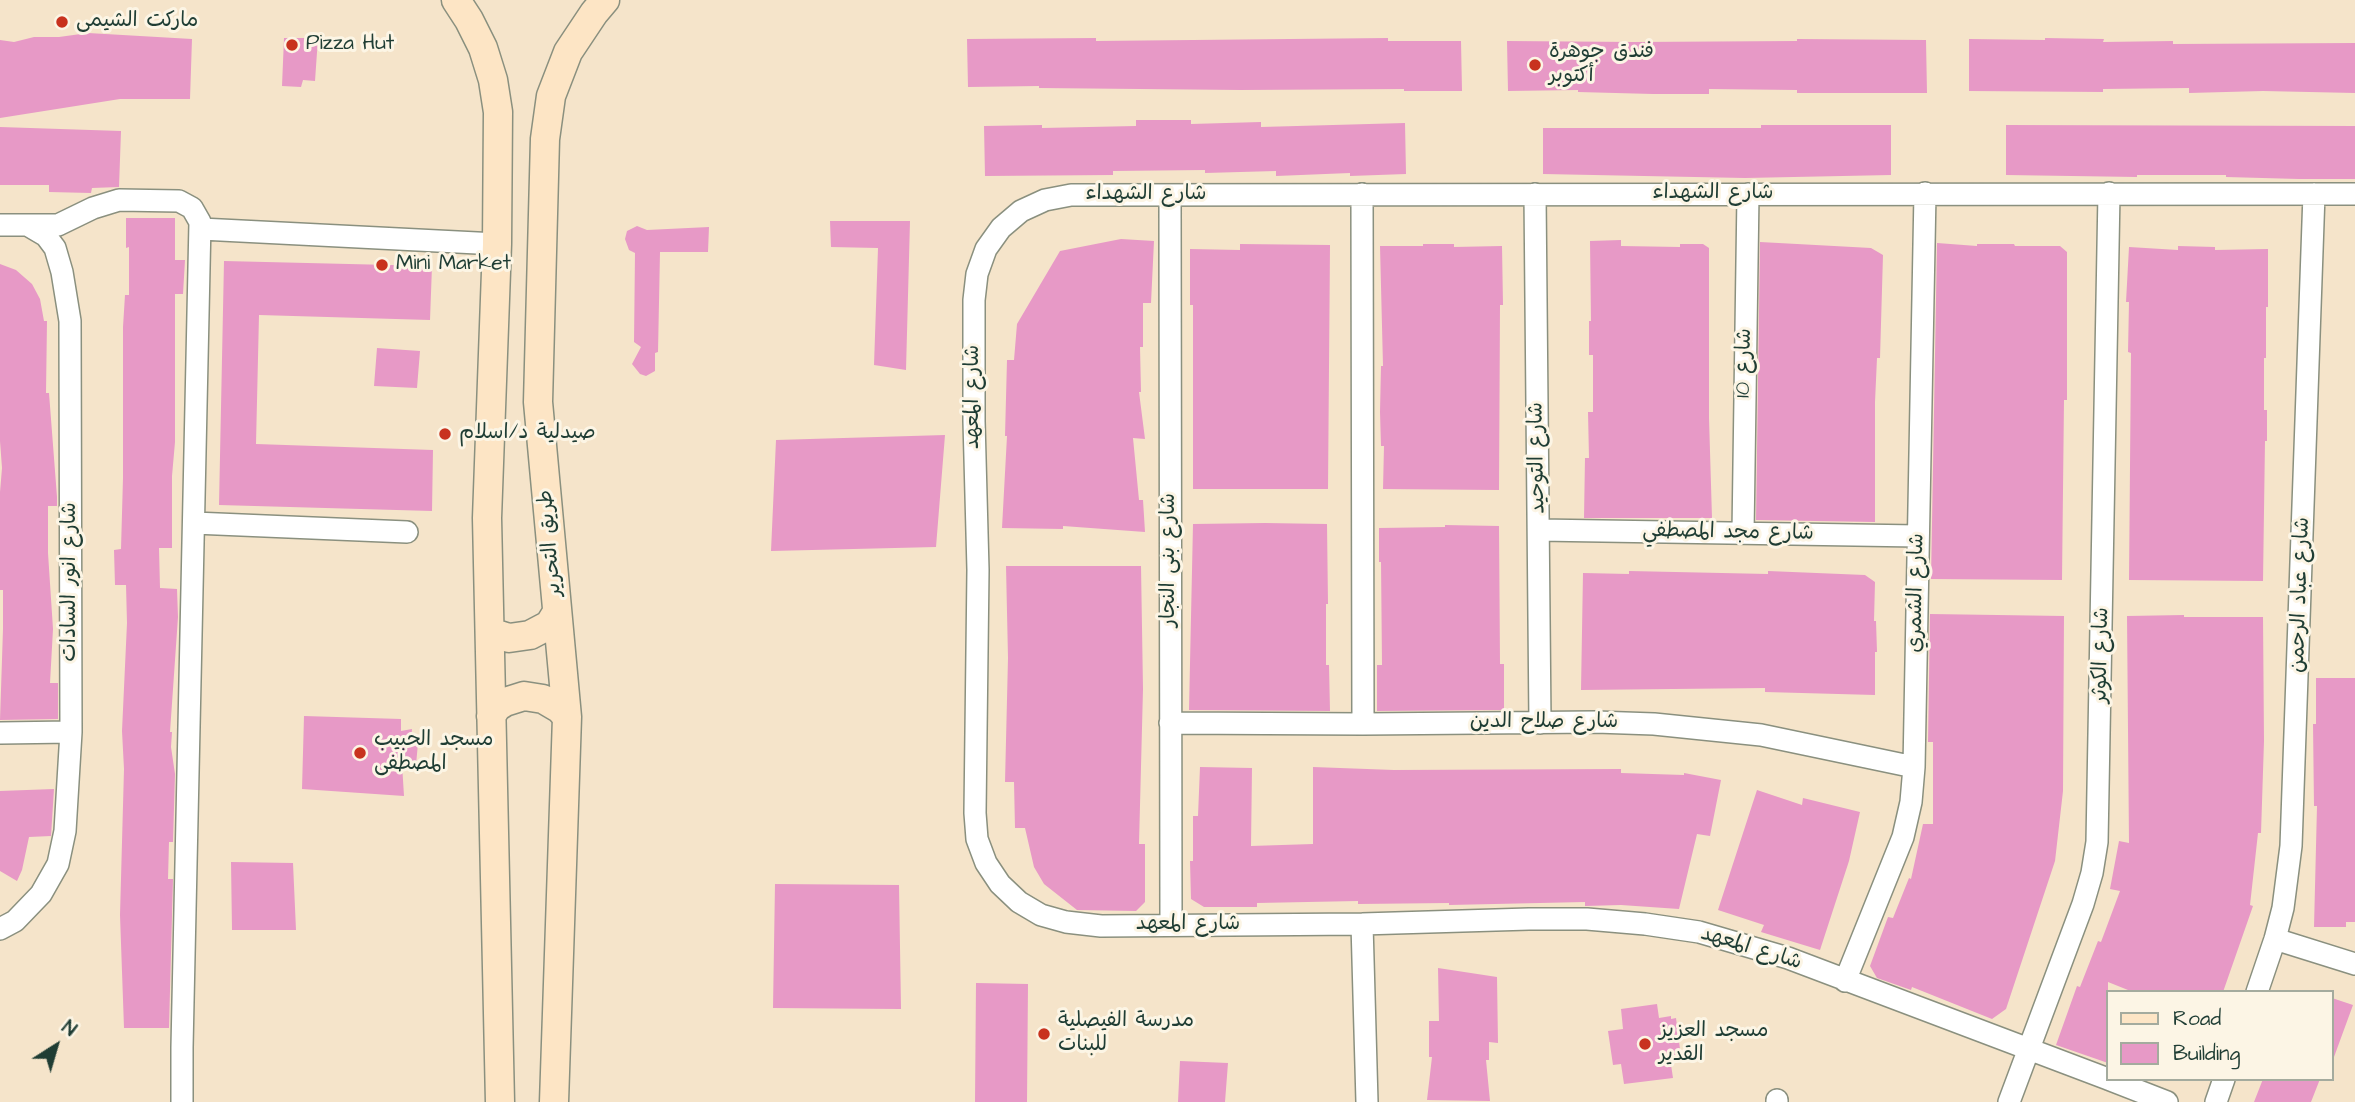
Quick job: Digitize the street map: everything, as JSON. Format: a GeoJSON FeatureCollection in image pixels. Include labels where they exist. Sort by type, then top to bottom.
{"type":"FeatureCollection","features":[{"type":"Feature","properties":{"kind":"street"},"geometry":{"type":"LineString","coordinates":[[456,0],[483,48],[493,80],[498,112],[497,244],[487,518],[500,1102]]}},
{"type":"Feature","properties":{"kind":"street","name":"طريق التحرير"},"geometry":{"type":"LineString","coordinates":[[554,1102],[567,717],[538,402],[545,139],[551,96],[568,52],[605,0]]}},
{"type":"Feature","properties":{"kind":"street","name":"شارع الشمري"},"geometry":{"type":"LineString","coordinates":[[1845,981],[1903,837],[1911,802],[1914,767],[1925,193]]}},
{"type":"Feature","properties":{"kind":"street","name":"شارع الكوثر"},"geometry":{"type":"LineString","coordinates":[[2009,1102],[2083,904],[2097,842],[2109,193]]}},
{"type":"Feature","properties":{"kind":"street"},"geometry":{"type":"LineString","coordinates":[[1362,194],[1363,724]]}},
{"type":"Feature","properties":{"kind":"street","name":"شارع التوحيد"},"geometry":{"type":"LineString","coordinates":[[1535,194],[1541,723]]}},
{"type":"Feature","properties":{"kind":"street","name":"شارع 10"},"geometry":{"type":"LineString","coordinates":[[1743,533],[1748,194]]}},
{"type":"Feature","properties":{"kind":"street","name":"شارع عباد الرحمن"},"geometry":{"type":"LineString","coordinates":[[2258,990],[2283,908],[2291,846],[2314,194]]}},
{"type":"Feature","properties":{"kind":"street","name":"شارع الشهداء"},"geometry":{"type":"LineString","coordinates":[[1071,195],[2355,194]]}},
{"type":"Feature","properties":{"kind":"street","name":"شارع المعهد"},"geometry":{"type":"LineString","coordinates":[[1071,195],[1045,200],[1021,211],[1001,228],[986,249],[977,274],[974,300],[978,570],[975,813],[977,839],[986,863],[1000,884],[1019,902],[1041,915],[1066,922],[1101,926],[1587,919],[1699,932],[1788,958],[2106,1078]]}},
{"type":"Feature","properties":{"kind":"street","name":"شارع بنى النجار"},"geometry":{"type":"LineString","coordinates":[[1170,195],[1171,925]]}},
{"type":"Feature","properties":{"kind":"street"},"geometry":{"type":"LineString","coordinates":[[0,225],[58,225],[119,200],[179,201],[192,208],[200,222],[182,1102]]}},
{"type":"Feature","properties":{"kind":"street","name":"شارع انور السادات"},"geometry":{"type":"LineString","coordinates":[[0,929],[15,921],[41,894],[58,864],[65,831],[71,732],[71,321],[55,248],[46,236],[29,226]]}},
{"type":"Feature","properties":{"kind":"street"},"geometry":{"type":"LineString","coordinates":[[201,229],[497,244]]}},
{"type":"Feature","properties":{"kind":"street"},"geometry":{"type":"LineString","coordinates":[[194,523],[407,532]]}},
{"type":"Feature","properties":{"kind":"street","name":"شارع مجد المصطفي"},"geometry":{"type":"LineString","coordinates":[[1539,530],[1918,536]]}},
{"type":"Feature","properties":{"kind":"street"},"geometry":{"type":"LineString","coordinates":[[489,632],[509,638],[530,635],[549,625],[557,612]]}},
{"type":"Feature","properties":{"kind":"street"},"geometry":{"type":"LineString","coordinates":[[491,716],[505,702],[524,696],[544,699],[567,717]]}},
{"type":"Feature","properties":{"kind":"street","name":"شارع صلاح الدين"},"geometry":{"type":"LineString","coordinates":[[1170,723],[1654,723],[1761,735],[1914,767]]}},
{"type":"Feature","properties":{"kind":"street"},"geometry":{"type":"LineString","coordinates":[[0,733],[71,732]]}},
{"type":"Feature","properties":{"kind":"street"},"geometry":{"type":"LineString","coordinates":[[1362,924],[1367,1102]]}},
{"type":"Feature","properties":{"kind":"street"},"geometry":{"type":"LineString","coordinates":[[2275,939],[2355,964]]}},
{"type":"Feature","properties":{"kind":"street","name":"شارع المعهد"},"geometry":{"type":"LineString","coordinates":[[2113,1081],[2167,1102]]}},
{"type":"Feature","properties":{"kind":"street"},"geometry":{"type":"LineString","coordinates":[[2216,1102],[2223,1081]]}},
{"type":"Feature","properties":{"kind":"building"},"geometry":{"type":"Polygon","coordinates":[[[88,33],[192,39],[190,99],[120,99],[0,118],[0,40],[14,42],[34,37],[88,33]]]}},
{"type":"Feature","properties":{"kind":"building"},"geometry":{"type":"Polygon","coordinates":[[[284,38],[318,38],[315,81],[303,80],[301,87],[282,86],[284,38]]]}},
{"type":"Feature","properties":{"kind":"building"},"geometry":{"type":"Polygon","coordinates":[[[1096,38],[1096,41],[1388,38],[1388,41],[1461,41],[1462,91],[968,87],[967,39],[1096,38]]]}},
{"type":"Feature","properties":{"kind":"building"},"geometry":{"type":"Polygon","coordinates":[[[1969,39],[2104,39],[2103,42],[2173,41],[2173,44],[2355,43],[2355,93],[2189,93],[2189,88],[2103,89],[2103,92],[1969,91],[1969,39]]]}},
{"type":"Feature","properties":{"kind":"building"},"geometry":{"type":"Polygon","coordinates":[[[1926,40],[1927,93],[1797,93],[1797,90],[1709,89],[1709,94],[1508,91],[1507,41],[1926,40]]]}},
{"type":"Feature","properties":{"kind":"building"},"geometry":{"type":"Polygon","coordinates":[[[1136,120],[1191,120],[1191,124],[1261,122],[1261,127],[1405,123],[1406,174],[1276,176],[1276,171],[1205,173],[1205,170],[1113,171],[1113,175],[985,176],[984,126],[1136,126],[1136,120]]]}},
{"type":"Feature","properties":{"kind":"building"},"geometry":{"type":"Polygon","coordinates":[[[1761,125],[1891,125],[1891,175],[1745,178],[1543,174],[1543,128],[1761,128],[1761,125]]]}},
{"type":"Feature","properties":{"kind":"building"},"geometry":{"type":"Polygon","coordinates":[[[2006,125],[2355,126],[2355,179],[2226,175],[2006,175],[2006,125]]]}},
{"type":"Feature","properties":{"kind":"building"},"geometry":{"type":"Polygon","coordinates":[[[0,127],[121,131],[119,187],[92,188],[91,193],[49,192],[49,185],[0,185],[0,127]]]}},
{"type":"Feature","properties":{"kind":"building"},"geometry":{"type":"Polygon","coordinates":[[[126,218],[175,218],[175,260],[185,260],[183,294],[175,294],[172,548],[159,548],[160,588],[177,589],[178,617],[170,732],[175,774],[173,842],[169,842],[168,879],[173,879],[169,1028],[124,1028],[120,915],[124,769],[122,731],[127,623],[126,585],[115,585],[114,550],[121,549],[123,327],[125,295],[129,295],[126,218]]]}},
{"type":"Feature","properties":{"kind":"building"},"geometry":{"type":"Polygon","coordinates":[[[830,221],[910,221],[906,370],[874,365],[878,248],[831,247],[830,221]]]}},
{"type":"Feature","properties":{"kind":"building"},"geometry":{"type":"Polygon","coordinates":[[[637,226],[647,230],[709,227],[708,252],[660,252],[658,352],[655,353],[655,371],[646,376],[640,374],[632,364],[641,347],[634,342],[635,253],[629,250],[625,239],[627,231],[637,226]]]}},
{"type":"Feature","properties":{"kind":"building"},"geometry":{"type":"Polygon","coordinates":[[[1121,239],[1154,241],[1151,303],[1143,303],[1143,347],[1140,347],[1139,392],[1145,439],[1133,438],[1145,532],[1063,526],[1063,529],[1002,528],[1007,436],[1007,360],[1014,360],[1017,324],[1060,251],[1121,239]]]}},
{"type":"Feature","properties":{"kind":"building"},"geometry":{"type":"Polygon","coordinates":[[[1621,240],[1621,246],[1680,247],[1680,244],[1703,244],[1709,248],[1712,518],[1584,518],[1585,458],[1589,458],[1588,412],[1593,412],[1593,355],[1589,355],[1590,241],[1621,240]]]}},
{"type":"Feature","properties":{"kind":"building"},"geometry":{"type":"Polygon","coordinates":[[[1760,242],[1871,248],[1883,255],[1880,358],[1877,358],[1875,402],[1875,522],[1756,520],[1760,242]]]}},
{"type":"Feature","properties":{"kind":"building"},"geometry":{"type":"Polygon","coordinates":[[[1937,243],[2060,246],[2067,252],[2067,400],[2064,400],[2062,580],[1931,579],[1937,243]]]}},
{"type":"Feature","properties":{"kind":"building"},"geometry":{"type":"Polygon","coordinates":[[[1240,244],[1330,245],[1328,489],[1193,489],[1193,305],[1190,305],[1190,249],[1240,250],[1240,244]]]}},
{"type":"Feature","properties":{"kind":"building"},"geometry":{"type":"Polygon","coordinates":[[[1454,244],[1454,247],[1502,246],[1499,490],[1383,489],[1380,246],[1454,244]]]}},
{"type":"Feature","properties":{"kind":"building"},"geometry":{"type":"Polygon","coordinates":[[[2178,246],[2215,247],[2215,250],[2268,249],[2268,307],[2264,358],[2267,441],[2263,581],[2129,580],[2131,353],[2128,352],[2129,302],[2126,302],[2129,247],[2178,250],[2178,246]]]}},
{"type":"Feature","properties":{"kind":"building"},"geometry":{"type":"Polygon","coordinates":[[[224,261],[432,266],[430,320],[259,315],[256,444],[433,450],[432,511],[219,505],[224,261]]]}},
{"type":"Feature","properties":{"kind":"building"},"geometry":{"type":"Polygon","coordinates":[[[0,264],[16,270],[32,284],[40,299],[44,321],[47,321],[46,393],[49,393],[57,497],[57,506],[48,506],[53,629],[50,683],[58,683],[58,719],[0,720],[3,590],[0,590],[0,264]]]}},
{"type":"Feature","properties":{"kind":"building"},"geometry":{"type":"Polygon","coordinates":[[[377,348],[420,351],[417,388],[374,386],[377,348]]]}},
{"type":"Feature","properties":{"kind":"building"},"geometry":{"type":"Polygon","coordinates":[[[945,435],[936,547],[771,551],[776,440],[945,435]]]}},
{"type":"Feature","properties":{"kind":"building"},"geometry":{"type":"Polygon","coordinates":[[[1193,524],[1327,524],[1326,665],[1329,665],[1330,711],[1189,710],[1193,524]]]}},
{"type":"Feature","properties":{"kind":"building"},"geometry":{"type":"Polygon","coordinates":[[[1499,526],[1500,664],[1504,664],[1504,710],[1377,711],[1377,665],[1382,665],[1379,528],[1499,526]]]}},
{"type":"Feature","properties":{"kind":"building"},"geometry":{"type":"Polygon","coordinates":[[[1006,566],[1141,566],[1143,689],[1139,844],[1145,844],[1145,902],[1136,911],[1077,910],[1044,884],[1034,867],[1025,828],[1015,828],[1014,782],[1005,782],[1008,658],[1006,566]]]}},
{"type":"Feature","properties":{"kind":"building"},"geometry":{"type":"Polygon","coordinates":[[[1629,571],[1768,574],[1768,571],[1865,575],[1875,582],[1875,695],[1765,692],[1765,688],[1581,690],[1583,573],[1629,574],[1629,571]]]}},
{"type":"Feature","properties":{"kind":"building"},"geometry":{"type":"Polygon","coordinates":[[[1930,614],[2064,616],[2063,791],[2055,861],[2006,1009],[1992,1019],[1912,987],[1911,990],[1877,978],[1870,966],[1888,917],[1893,918],[1909,878],[1911,879],[1923,824],[1933,824],[1933,742],[1928,742],[1930,614]]]}},
{"type":"Feature","properties":{"kind":"building"},"geometry":{"type":"Polygon","coordinates":[[[2127,616],[2263,617],[2264,741],[2261,833],[2258,833],[2250,905],[2253,906],[2224,990],[2128,990],[2108,982],[2106,1062],[2056,1045],[2077,986],[2080,987],[2098,941],[2101,942],[2120,891],[2110,889],[2119,841],[2129,843],[2127,616]]]}},
{"type":"Feature","properties":{"kind":"building"},"geometry":{"type":"Polygon","coordinates":[[[2316,678],[2355,678],[2355,922],[2346,922],[2346,927],[2314,927],[2317,806],[2314,806],[2313,724],[2316,724],[2316,678]]]}},
{"type":"Feature","properties":{"kind":"building","name":"مسجد الحبيب المصطفى"},"geometry":{"type":"Polygon","coordinates":[[[304,716],[401,719],[401,731],[412,729],[411,741],[418,743],[416,765],[402,764],[404,796],[302,789],[304,716]]]}},
{"type":"Feature","properties":{"kind":"building"},"geometry":{"type":"Polygon","coordinates":[[[1200,767],[1252,768],[1251,846],[1313,844],[1313,767],[1394,770],[1621,769],[1621,773],[1684,773],[1721,780],[1710,836],[1697,834],[1679,909],[1621,905],[1585,906],[1585,902],[1449,905],[1358,904],[1358,901],[1204,907],[1191,899],[1193,816],[1198,816],[1200,767]]]}},
{"type":"Feature","properties":{"kind":"building"},"geometry":{"type":"Polygon","coordinates":[[[54,789],[51,836],[29,837],[17,881],[0,871],[0,791],[54,789]]]}},
{"type":"Feature","properties":{"kind":"building"},"geometry":{"type":"Polygon","coordinates":[[[1757,790],[1802,805],[1803,798],[1860,812],[1849,861],[1820,950],[1761,932],[1764,925],[1718,910],[1757,790]]]}},
{"type":"Feature","properties":{"kind":"building"},"geometry":{"type":"Polygon","coordinates":[[[231,862],[293,863],[296,930],[232,930],[231,862]]]}},
{"type":"Feature","properties":{"kind":"building"},"geometry":{"type":"Polygon","coordinates":[[[775,884],[899,885],[901,1009],[773,1008],[775,884]]]}},
{"type":"Feature","properties":{"kind":"building"},"geometry":{"type":"Polygon","coordinates":[[[1438,968],[1497,977],[1498,1043],[1489,1042],[1489,1060],[1486,1060],[1490,1101],[1427,1100],[1432,1057],[1429,1057],[1429,1021],[1439,1021],[1438,968]]]}},
{"type":"Feature","properties":{"kind":"building"},"geometry":{"type":"Polygon","coordinates":[[[976,983],[1028,984],[1027,1102],[975,1102],[976,983]]]}},
{"type":"Feature","properties":{"kind":"building"},"geometry":{"type":"Polygon","coordinates":[[[2334,999],[2353,1005],[2334,1057],[2334,999]]]}},
{"type":"Feature","properties":{"kind":"building","name":"مسجد العزيز القدير"},"geometry":{"type":"Polygon","coordinates":[[[1657,1004],[1659,1018],[1676,1018],[1681,1057],[1670,1058],[1673,1078],[1624,1084],[1621,1064],[1613,1065],[1608,1031],[1623,1029],[1621,1009],[1657,1004]]]}},
{"type":"Feature","properties":{"kind":"building"},"geometry":{"type":"Polygon","coordinates":[[[1180,1061],[1228,1063],[1225,1102],[1178,1102],[1180,1061]]]}},
{"type":"Feature","properties":{"kind":"building"},"geometry":{"type":"Polygon","coordinates":[[[2262,1081],[2319,1081],[2311,1102],[2254,1102],[2262,1081]]]}},
{"type":"Feature","properties":{"kind":"place","name":"ماركت الشيمى"},"geometry":{"type":"Point","coordinates":[62,22]}},
{"type":"Feature","properties":{"kind":"place","name":"Pizza Hut"},"geometry":{"type":"Point","coordinates":[292,45]}},
{"type":"Feature","properties":{"kind":"place","name":"فندق جوهرة أكتوبر"},"geometry":{"type":"Point","coordinates":[1535,65]}},
{"type":"Feature","properties":{"kind":"place","name":"Mini Market"},"geometry":{"type":"Point","coordinates":[382,265]}},
{"type":"Feature","properties":{"kind":"place","name":"صيدلية د/اسلام"},"geometry":{"type":"Point","coordinates":[445,434]}},
{"type":"Feature","properties":{"kind":"place","name":"مسجد الحبيب المصطفى"},"geometry":{"type":"Point","coordinates":[360,753]}},
{"type":"Feature","properties":{"kind":"place","name":"مدرسة الفيصلية للبنات"},"geometry":{"type":"Point","coordinates":[1044,1034]}},
{"type":"Feature","properties":{"kind":"place","name":"مسجد العزيز القدير"},"geometry":{"type":"Point","coordinates":[1645,1044]}}]}
